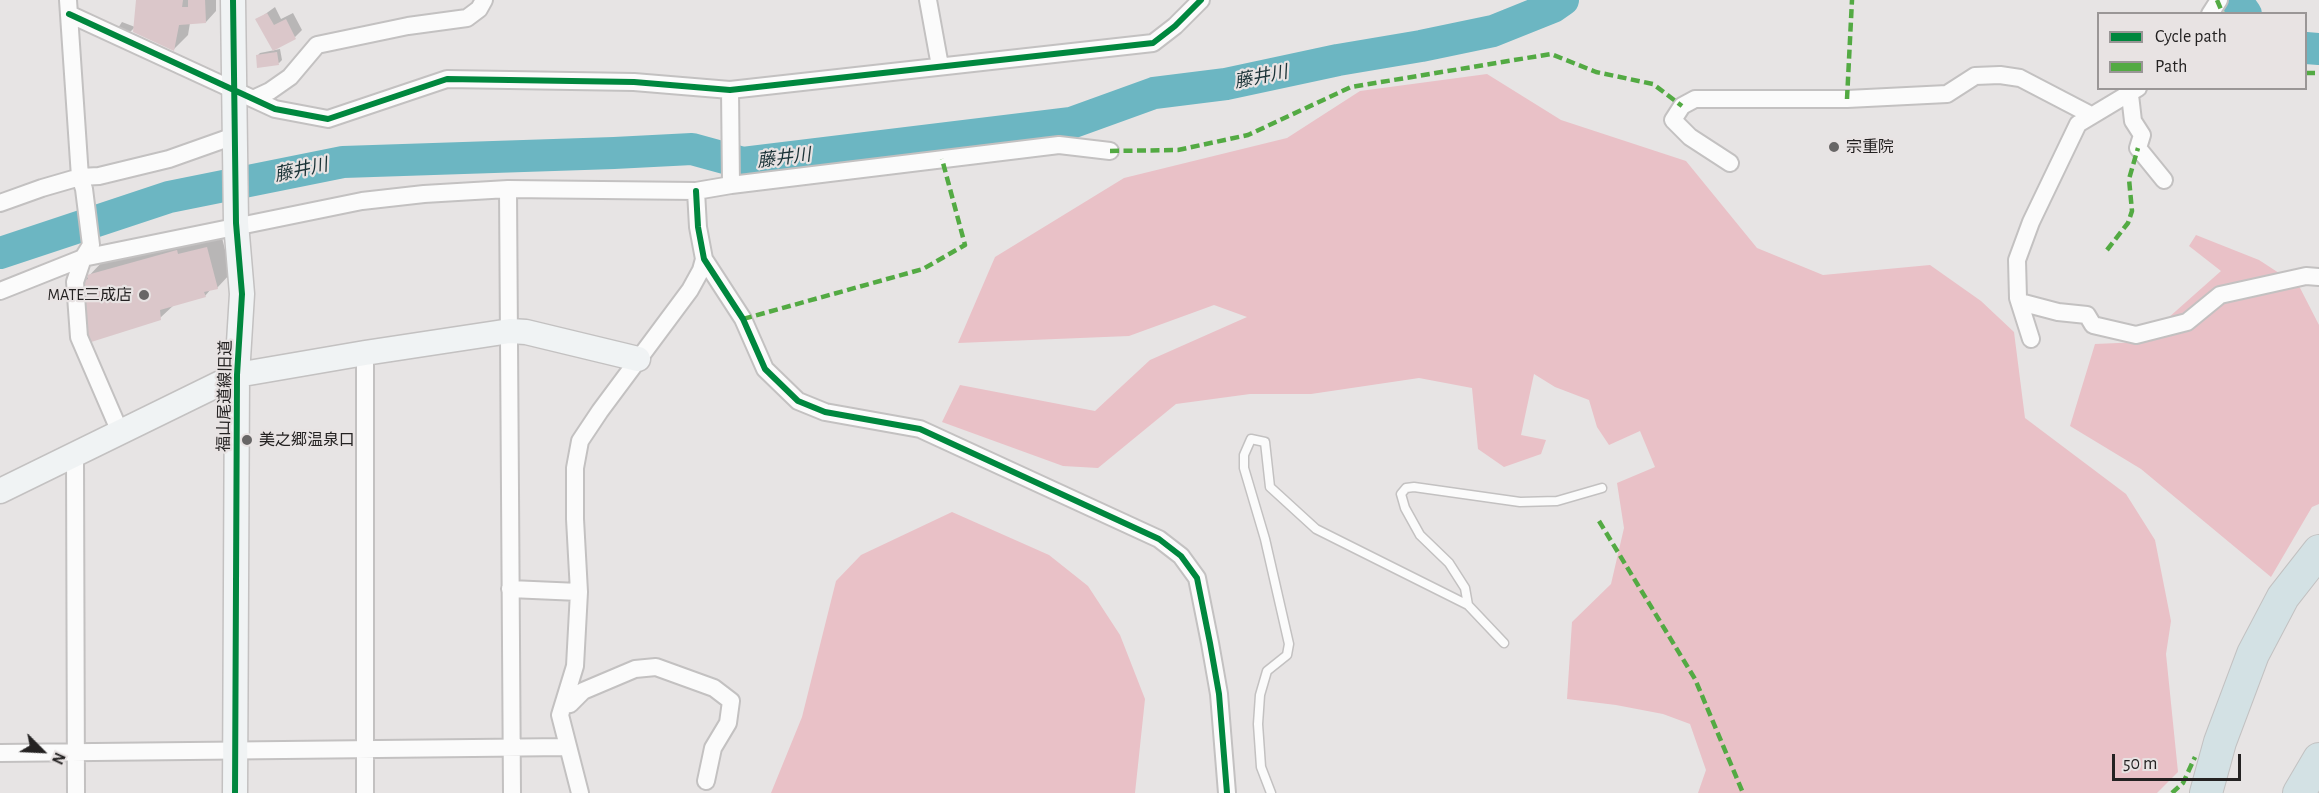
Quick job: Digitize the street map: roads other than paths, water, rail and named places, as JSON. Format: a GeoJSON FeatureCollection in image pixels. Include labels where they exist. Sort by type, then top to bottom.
{"type":"FeatureCollection","features":[{"type":"Feature","properties":{"kind":"highway"},"geometry":{"type":"LineString","coordinates":[[2206,793],[2220,742],[2253,654],[2283,597],[2319,551]]}},
{"type":"Feature","properties":{"kind":"highway"},"geometry":{"type":"LineString","coordinates":[[2299,793],[2319,759]]}},
{"type":"Feature","properties":{"kind":"street","name":"福山尾道線旧道"},"geometry":{"type":"LineString","coordinates":[[233,0],[244,94],[234,143],[242,294],[237,375],[236,793]]}},
{"type":"Feature","properties":{"kind":"street"},"geometry":{"type":"LineString","coordinates":[[244,94],[270,91],[290,78],[317,45],[408,26],[468,18],[479,9],[484,0]]}},
{"type":"Feature","properties":{"kind":"street"},"geometry":{"type":"LineString","coordinates":[[928,0],[940,66]]}},
{"type":"Feature","properties":{"kind":"street"},"geometry":{"type":"LineString","coordinates":[[69,7],[275,109],[328,119],[447,79],[634,82],[730,90],[1153,43],[1175,26],[1201,0]]}},
{"type":"Feature","properties":{"kind":"street"},"geometry":{"type":"LineString","coordinates":[[69,7],[87,251],[75,282],[79,337],[120,432]]}},
{"type":"Feature","properties":{"kind":"street"},"geometry":{"type":"LineString","coordinates":[[1730,163],[1690,137],[1673,120],[1682,106],[1695,99],[1847,99],[1947,94],[1975,76],[2000,75],[2020,78],[2091,115]]}},
{"type":"Feature","properties":{"kind":"street"},"geometry":{"type":"LineString","coordinates":[[730,90],[728,111],[731,180]]}},
{"type":"Feature","properties":{"kind":"street"},"geometry":{"type":"LineString","coordinates":[[2031,339],[2020,302],[2017,260],[2031,222],[2078,124],[2134,92]]}},
{"type":"Feature","properties":{"kind":"street"},"geometry":{"type":"LineString","coordinates":[[2134,92],[2133,122],[2142,135],[2138,148],[2164,180]]}},
{"type":"Feature","properties":{"kind":"street"},"geometry":{"type":"LineString","coordinates":[[0,203],[42,188],[82,183],[99,176],[234,143]]}},
{"type":"Feature","properties":{"kind":"street"},"geometry":{"type":"LineString","coordinates":[[0,291],[87,251],[362,201],[424,194],[508,189],[696,191],[731,180],[1059,145],[1110,151]]}},
{"type":"Feature","properties":{"kind":"street"},"geometry":{"type":"LineString","coordinates":[[508,189],[512,793]]}},
{"type":"Feature","properties":{"kind":"street"},"geometry":{"type":"LineString","coordinates":[[696,191],[698,227],[704,259],[743,319],[765,369],[798,401],[825,412],[921,429],[1159,539],[1181,556],[1197,578],[1210,643],[1219,694],[1227,793]]}},
{"type":"Feature","properties":{"kind":"street"},"geometry":{"type":"LineString","coordinates":[[580,793],[560,715],[575,666],[579,592],[575,468],[580,441],[690,290],[704,259]]}},
{"type":"Feature","properties":{"kind":"street"},"geometry":{"type":"LineString","coordinates":[[2020,302],[2058,312],[2088,315],[2093,325],[2136,335],[2187,322],[2220,295],[2306,276],[2319,277]]}},
{"type":"Feature","properties":{"kind":"street"},"geometry":{"type":"LineString","coordinates":[[0,490],[75,456],[237,375],[510,331],[526,332],[638,359]]}},
{"type":"Feature","properties":{"kind":"street"},"geometry":{"type":"LineString","coordinates":[[365,353],[365,793]]}},
{"type":"Feature","properties":{"kind":"street"},"geometry":{"type":"LineString","coordinates":[[75,456],[76,793]]}},
{"type":"Feature","properties":{"kind":"street"},"geometry":{"type":"LineString","coordinates":[[510,589],[579,592]]}},
{"type":"Feature","properties":{"kind":"street"},"geometry":{"type":"LineString","coordinates":[[563,705],[570,704],[583,691],[635,669],[656,667],[714,688],[730,701],[728,723],[713,748],[706,781]]}},
{"type":"Feature","properties":{"kind":"street"},"geometry":{"type":"LineString","coordinates":[[0,753],[567,747]]}},
{"type":"Feature","properties":{"kind":"lane"},"geometry":{"type":"LineString","coordinates":[[1271,793],[1261,767],[1258,724],[1260,695],[1267,671],[1287,655],[1289,644],[1265,538],[1244,468],[1244,455],[1251,439],[1265,442],[1270,487],[1316,529],[1468,605],[1504,643]]}},
{"type":"Feature","properties":{"kind":"lane"},"geometry":{"type":"LineString","coordinates":[[1468,605],[1465,588],[1449,563],[1420,535],[1405,508],[1401,494],[1406,488],[1414,487],[1520,502],[1557,501],[1602,488]]}},
{"type":"Feature","properties":{"kind":"waterway","name":"藤井川"},"geometry":{"type":"LineString","coordinates":[[0,253],[169,197],[343,162],[692,149],[743,163],[1071,123],[1154,93],[1226,84],[1493,31],[1553,7],[1563,0]]}},
{"type":"Feature","properties":{"kind":"waterway"},"geometry":{"type":"LineString","coordinates":[[2236,0],[2245,12]]}},
{"type":"Feature","properties":{"kind":"waterway"},"geometry":{"type":"LineString","coordinates":[[2307,48],[2319,49]]}},
{"type":"Feature","properties":{"kind":"place","name":"宗重院"},"geometry":{"type":"Point","coordinates":[1834,147]}},
{"type":"Feature","properties":{"kind":"place","name":"MATE三成店"},"geometry":{"type":"Point","coordinates":[144,295]}},
{"type":"Feature","properties":{"kind":"place","name":"美之郷温泉口"},"geometry":{"type":"Point","coordinates":[247,440]}}]}
